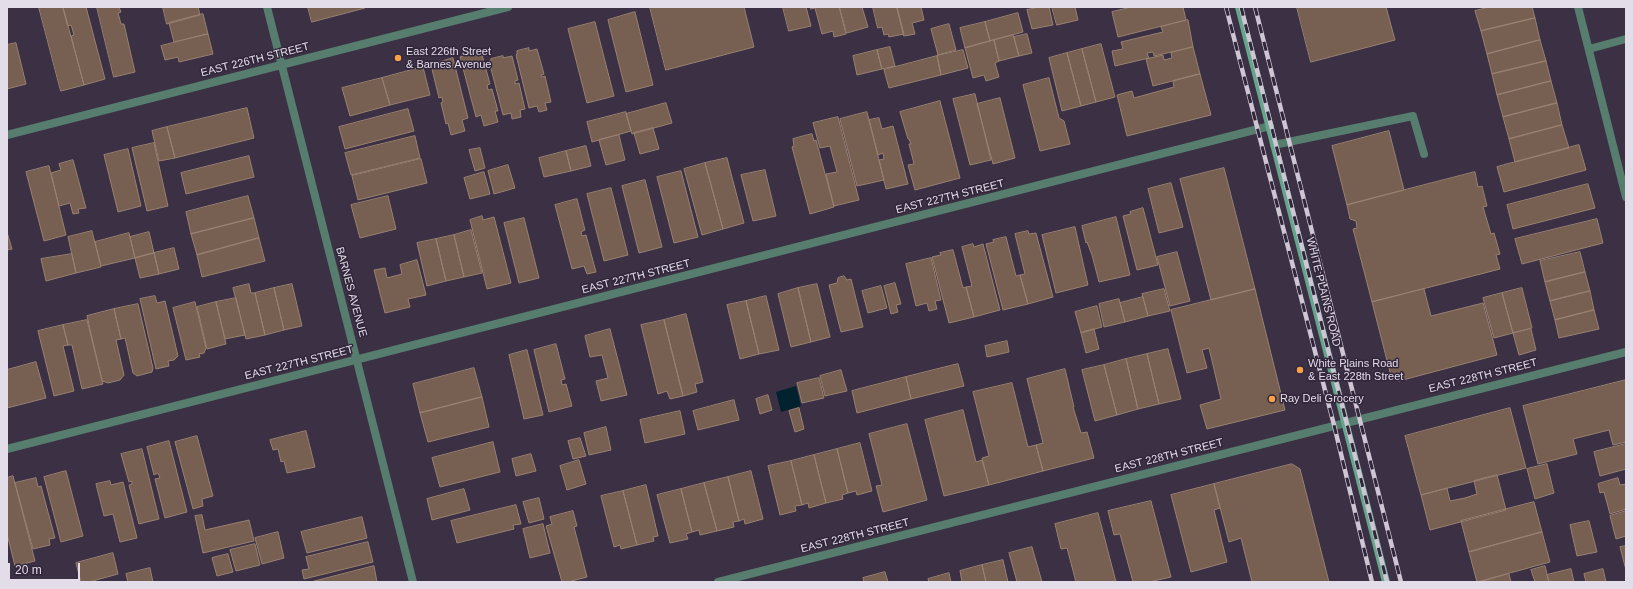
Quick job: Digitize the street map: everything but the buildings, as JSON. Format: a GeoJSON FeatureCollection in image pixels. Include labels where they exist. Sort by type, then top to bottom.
{"type":"FeatureCollection","features":[{"type":"Feature","properties":{"kind":"main road","name":"WHITE PLAINS ROAD"},"geometry":{"type":"LineString","coordinates":[[1239,7],[1386,582]]}},
{"type":"Feature","properties":{"kind":"street","name":"BARNES AVENUE"},"geometry":{"type":"LineString","coordinates":[[267,7],[358,360],[413,582]]}},
{"type":"Feature","properties":{"kind":"street","name":"EAST 226TH STREET"},"geometry":{"type":"LineString","coordinates":[[7,135],[508,7]]}},
{"type":"Feature","properties":{"kind":"street"},"geometry":{"type":"LineString","coordinates":[[1578,7],[1626,197]]}},
{"type":"Feature","properties":{"kind":"street"},"geometry":{"type":"LineString","coordinates":[[1589,49],[1626,39]]}},
{"type":"Feature","properties":{"kind":"street"},"geometry":{"type":"LineString","coordinates":[[1274,145],[1413,116],[1424,154]]}},
{"type":"Feature","properties":{"kind":"street","name":"EAST 227TH STREET"},"geometry":{"type":"LineString","coordinates":[[7,449],[1270,126]]}},
{"type":"Feature","properties":{"kind":"street","name":"EAST 228TH STREET"},"geometry":{"type":"LineString","coordinates":[[718,582],[1344,422],[1626,352]]}},
{"type":"Feature","properties":{"kind":"water"},"geometry":{"type":"Polygon","coordinates":[[[796,386],[801,406],[781,412],[776,392],[796,386]]]}},
{"type":"Feature","properties":{"kind":"railway"},"geometry":{"type":"LineString","coordinates":[[1226,7],[1334,425],[1372,582]]}},
{"type":"Feature","properties":{"kind":"railway"},"geometry":{"type":"LineString","coordinates":[[1241,7],[1387,582]]}},
{"type":"Feature","properties":{"kind":"railway"},"geometry":{"type":"LineString","coordinates":[[1255,7],[1401,582]]}},
{"type":"Feature","properties":{"kind":"place","name":"East 226th Street & Barnes Avenue"},"geometry":{"type":"Point","coordinates":[398,58]}},
{"type":"Feature","properties":{"kind":"place","name":"White Plains Road & East 228th Street"},"geometry":{"type":"Point","coordinates":[1300,370]}},
{"type":"Feature","properties":{"kind":"place","name":"Ray Deli Grocery"},"geometry":{"type":"Point","coordinates":[1272,399]}}]}
